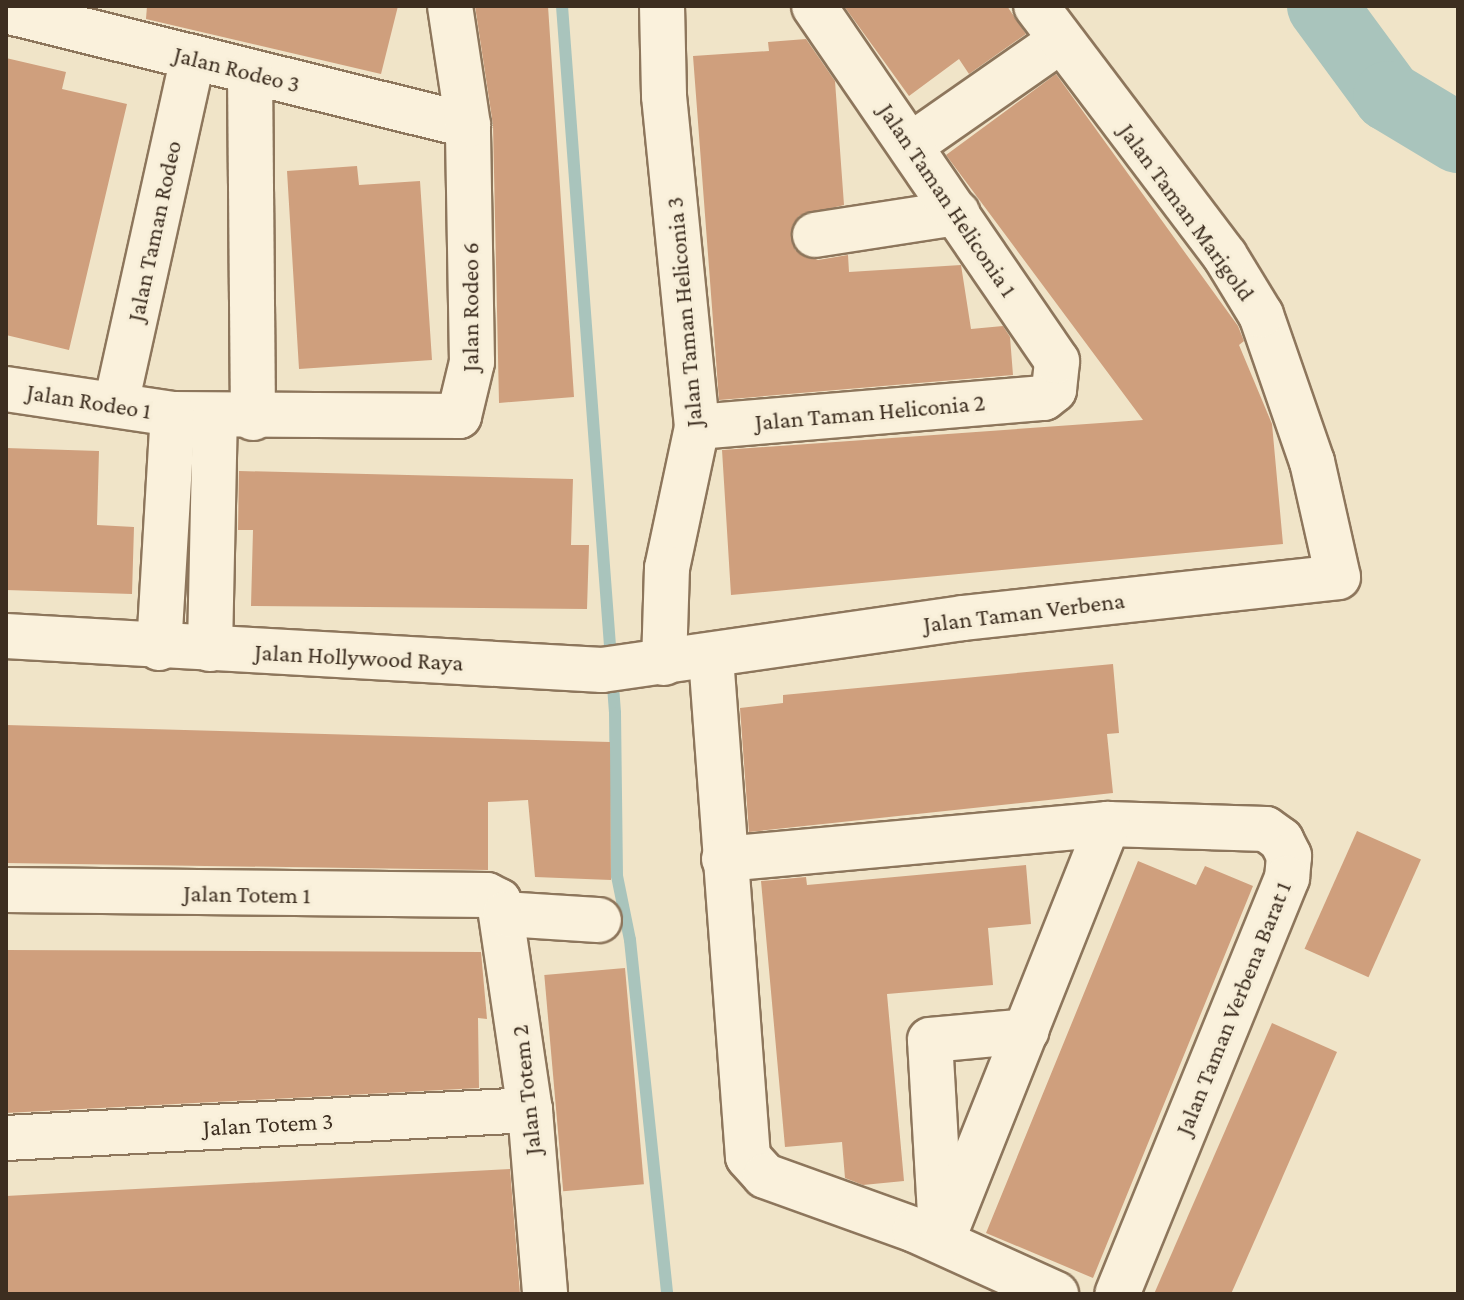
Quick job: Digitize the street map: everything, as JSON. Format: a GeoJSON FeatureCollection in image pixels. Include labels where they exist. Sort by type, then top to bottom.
{"type":"FeatureCollection","features":[{"type":"Feature","properties":{"kind":"street","name":"Jalan Rodeo 6"},"geometry":{"type":"LineString","coordinates":[[173,414],[234,417],[459,416],[472,362],[468,125],[450,6]]}},
{"type":"Feature","properties":{"kind":"street","name":"Jalan Taman Heliconia 3"},"geometry":{"type":"LineString","coordinates":[[630,667],[667,568],[697,427],[664,96],[662,6]]}},
{"type":"Feature","properties":{"kind":"street","name":"Jalan Taman Heliconia 1"},"geometry":{"type":"LineString","coordinates":[[814,6],[1057,361],[1054,390],[1044,398]]}},
{"type":"Feature","properties":{"kind":"street","name":"Jalan Taman Marigold"},"geometry":{"type":"LineString","coordinates":[[1036,6],[1225,256],[1261,315],[1312,462],[1338,577]]}},
{"type":"Feature","properties":{"kind":"street","name":"Jalan Rodeo 3"},"geometry":{"type":"LineString","coordinates":[[6,11],[468,125]]}},
{"type":"Feature","properties":{"kind":"street"},"geometry":{"type":"LineString","coordinates":[[911,145],[1060,41]]}},
{"type":"Feature","properties":{"kind":"street","name":"Jalan Taman Rodeo"},"geometry":{"type":"LineString","coordinates":[[116,404],[193,58]]}},
{"type":"Feature","properties":{"kind":"street"},"geometry":{"type":"LineString","coordinates":[[210,649],[234,417],[250,72]]}},
{"type":"Feature","properties":{"kind":"street"},"geometry":{"type":"LineString","coordinates":[[815,235],[957,213]]}},
{"type":"Feature","properties":{"kind":"street","name":"Jalan Rodeo 1"},"geometry":{"type":"LineString","coordinates":[[6,389],[173,414]]}},
{"type":"Feature","properties":{"kind":"street","name":"Jalan Taman Heliconia 2"},"geometry":{"type":"LineString","coordinates":[[697,427],[1044,398]]}},
{"type":"Feature","properties":{"kind":"street"},"geometry":{"type":"LineString","coordinates":[[159,648],[173,414]]}},
{"type":"Feature","properties":{"kind":"street","name":"Jalan Taman Verbena"},"geometry":{"type":"LineString","coordinates":[[711,657],[963,618],[1338,577]]}},
{"type":"Feature","properties":{"kind":"street","name":"Jalan Hollywood Raya"},"geometry":{"type":"LineString","coordinates":[[6,636],[159,648],[630,667],[711,657]]}},
{"type":"Feature","properties":{"kind":"street"},"geometry":{"type":"LineString","coordinates":[[711,657],[748,1157],[765,1176],[942,1241],[1056,1294]]}},
{"type":"Feature","properties":{"kind":"street"},"geometry":{"type":"LineString","coordinates":[[942,1241],[1108,824]]}},
{"type":"Feature","properties":{"kind":"street","name":"Jalan Taman Verbena Barat 1"},"geometry":{"type":"LineString","coordinates":[[724,859],[1108,824],[1266,829],[1281,840],[1289,856],[1287,878],[1117,1294]]}},
{"type":"Feature","properties":{"kind":"street","name":"Jalan Totem 1"},"geometry":{"type":"LineString","coordinates":[[6,890],[496,905],[599,920]]}},
{"type":"Feature","properties":{"kind":"street","name":"Jalan Totem 2"},"geometry":{"type":"LineString","coordinates":[[496,905],[530,1110],[545,1294]]}},
{"type":"Feature","properties":{"kind":"street"},"geometry":{"type":"LineString","coordinates":[[942,1241],[930,1040],[936,1034],[1027,1031]]}},
{"type":"Feature","properties":{"kind":"street","name":"Jalan Totem 3"},"geometry":{"type":"LineString","coordinates":[[6,1138],[530,1110]]}},
{"type":"Feature","properties":{"kind":"building"},"geometry":{"type":"Polygon","coordinates":[[[147,6],[398,6],[381,74],[146,19],[147,6]]]}},
{"type":"Feature","properties":{"kind":"building"},"geometry":{"type":"Polygon","coordinates":[[[475,6],[548,6],[574,397],[499,403],[493,125],[475,6]]]}},
{"type":"Feature","properties":{"kind":"building"},"geometry":{"type":"Polygon","coordinates":[[[844,6],[1007,6],[1026,34],[969,74],[959,59],[909,96],[844,6]]]}},
{"type":"Feature","properties":{"kind":"building"},"geometry":{"type":"Polygon","coordinates":[[[806,39],[835,81],[844,205],[799,216],[792,227],[795,250],[818,260],[848,255],[849,272],[961,265],[971,329],[1003,326],[1010,337],[1013,375],[719,400],[693,56],[769,51],[768,42],[806,39]]]}},
{"type":"Feature","properties":{"kind":"building"},"geometry":{"type":"Polygon","coordinates":[[[6,58],[66,72],[62,89],[127,104],[69,350],[6,335],[6,58]]]}},
{"type":"Feature","properties":{"kind":"building"},"geometry":{"type":"Polygon","coordinates":[[[1056,74],[1238,326],[1244,341],[1239,345],[1272,424],[1283,544],[731,595],[722,450],[1143,420],[946,155],[1056,74]]]}},
{"type":"Feature","properties":{"kind":"building"},"geometry":{"type":"Polygon","coordinates":[[[357,166],[359,185],[420,181],[432,360],[299,369],[287,171],[357,166]]]}},
{"type":"Feature","properties":{"kind":"building"},"geometry":{"type":"Polygon","coordinates":[[[6,448],[99,451],[97,525],[134,527],[132,594],[6,590],[6,448]]]}},
{"type":"Feature","properties":{"kind":"building"},"geometry":{"type":"Polygon","coordinates":[[[239,471],[573,479],[571,545],[589,545],[587,609],[251,606],[253,530],[238,530],[239,471]]]}},
{"type":"Feature","properties":{"kind":"building"},"geometry":{"type":"Polygon","coordinates":[[[1113,664],[1119,733],[1107,734],[1113,793],[749,832],[740,708],[783,703],[783,695],[1113,664]]]}},
{"type":"Feature","properties":{"kind":"building"},"geometry":{"type":"Polygon","coordinates":[[[6,725],[610,742],[611,880],[535,877],[528,800],[488,802],[488,870],[6,863],[6,725]]]}},
{"type":"Feature","properties":{"kind":"building"},"geometry":{"type":"Polygon","coordinates":[[[1357,831],[1421,859],[1368,977],[1305,949],[1357,831]]]}},
{"type":"Feature","properties":{"kind":"building"},"geometry":{"type":"Polygon","coordinates":[[[1138,861],[1196,885],[1205,866],[1253,886],[1093,1278],[986,1233],[1138,861]]]}},
{"type":"Feature","properties":{"kind":"building"},"geometry":{"type":"Polygon","coordinates":[[[1026,865],[1031,924],[988,928],[993,985],[887,994],[904,1181],[863,1185],[845,1178],[842,1142],[785,1147],[761,881],[806,877],[807,885],[1026,865]]]}},
{"type":"Feature","properties":{"kind":"building"},"geometry":{"type":"Polygon","coordinates":[[[6,950],[481,952],[487,1019],[478,1018],[479,1088],[6,1113],[6,950]]]}},
{"type":"Feature","properties":{"kind":"building"},"geometry":{"type":"Polygon","coordinates":[[[625,968],[644,1184],[563,1191],[544,975],[625,968]]]}},
{"type":"Feature","properties":{"kind":"building"},"geometry":{"type":"Polygon","coordinates":[[[1272,1023],[1337,1052],[1231,1294],[1154,1294],[1272,1023]]]}},
{"type":"Feature","properties":{"kind":"building"},"geometry":{"type":"Polygon","coordinates":[[[510,1169],[520,1294],[6,1294],[6,1196],[510,1169]]]}},
{"type":"Feature","properties":{"kind":"waterway"},"geometry":{"type":"LineString","coordinates":[[562,6],[615,713],[617,876],[630,940],[667,1294]]}},
{"type":"Feature","properties":{"kind":"waterway"},"geometry":{"type":"LineString","coordinates":[[1322,6],[1388,96],[1458,138]]}}]}
